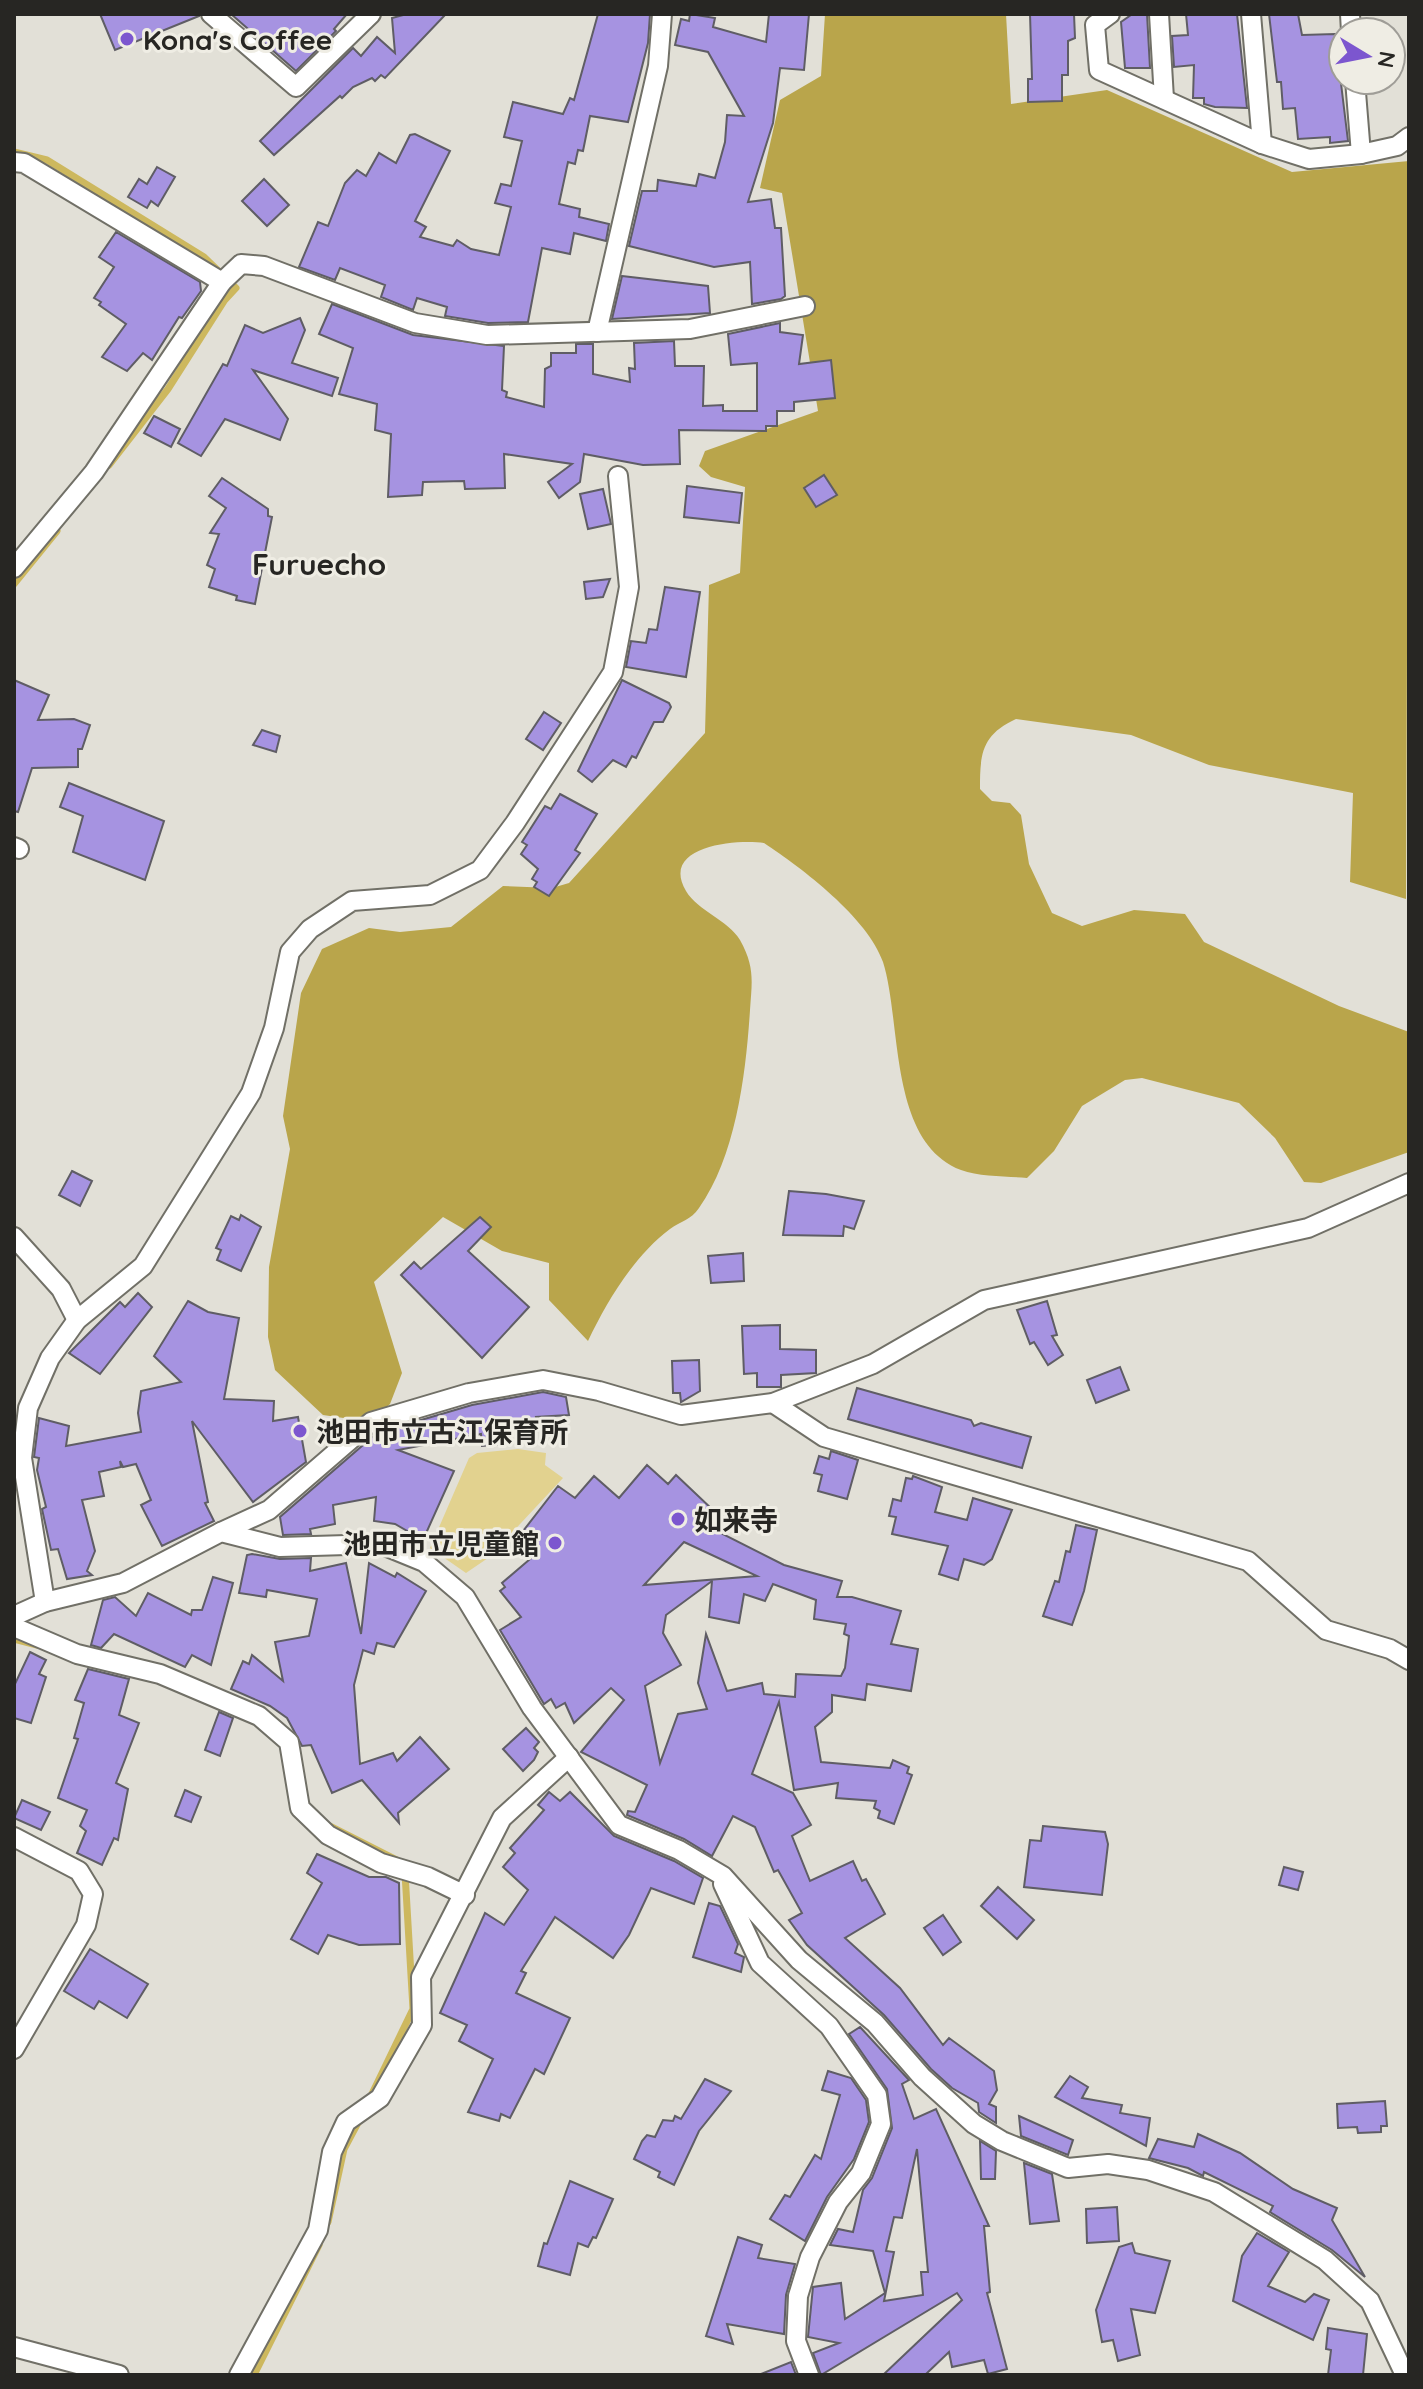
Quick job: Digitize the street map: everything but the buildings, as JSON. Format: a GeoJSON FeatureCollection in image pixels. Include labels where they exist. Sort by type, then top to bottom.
{"type":"FeatureCollection","features":[{"type":"Feature","properties":{"kind":"street"},"geometry":{"type":"LineString","coordinates":[[211,14],[296,87],[366,16]]}},
{"type":"Feature","properties":{"kind":"street"},"geometry":{"type":"LineString","coordinates":[[597,332],[658,66],[662,14]]}},
{"type":"Feature","properties":{"kind":"street"},"geometry":{"type":"LineString","coordinates":[[1110,14],[1095,25],[1099,70],[1262,144],[1309,159],[1361,154],[1397,146],[1409,137]]}},
{"type":"Feature","properties":{"kind":"street"},"geometry":{"type":"LineString","coordinates":[[1159,14],[1164,99]]}},
{"type":"Feature","properties":{"kind":"street"},"geometry":{"type":"LineString","coordinates":[[1251,14],[1262,144]]}},
{"type":"Feature","properties":{"kind":"street"},"geometry":{"type":"LineString","coordinates":[[1356,96],[1361,154]]}},
{"type":"Feature","properties":{"kind":"street"},"geometry":{"type":"LineString","coordinates":[[14,162],[24,163],[222,282]]}},
{"type":"Feature","properties":{"kind":"street"},"geometry":{"type":"LineString","coordinates":[[14,568],[94,472],[222,282],[241,264],[264,266],[415,323],[487,335],[690,329],[805,306]]}},
{"type":"Feature","properties":{"kind":"street"},"geometry":{"type":"LineString","coordinates":[[45,1602],[22,1458],[28,1408],[50,1358],[77,1320],[143,1266],[251,1093],[274,1028],[290,952],[310,929],[352,901],[430,895],[480,870],[515,823],[613,672],[629,587],[618,476]]}},
{"type":"Feature","properties":{"kind":"street"},"geometry":{"type":"LineString","coordinates":[[14,1616],[45,1602],[123,1583],[269,1510],[371,1422],[469,1393],[543,1380],[599,1391],[681,1415],[773,1403],[873,1364],[984,1300],[1308,1228],[1409,1183]]}},
{"type":"Feature","properties":{"kind":"street"},"geometry":{"type":"LineString","coordinates":[[14,1237],[61,1289],[77,1320]]}},
{"type":"Feature","properties":{"kind":"street"},"geometry":{"type":"LineString","coordinates":[[773,1403],[824,1437],[1248,1561],[1326,1630],[1390,1649],[1409,1660]]}},
{"type":"Feature","properties":{"kind":"street"},"geometry":{"type":"LineString","coordinates":[[221,1532],[280,1547],[380,1544],[424,1562],[465,1597],[532,1708],[619,1825],[679,1850],[723,1876],[799,1960],[875,2023],[922,2077],[974,2124],[1002,2141],[1068,2168],[1108,2164],[1148,2170],[1214,2192],[1325,2260],[1370,2301],[1405,2375]]}},
{"type":"Feature","properties":{"kind":"street"},"geometry":{"type":"LineString","coordinates":[[14,1627],[77,1654],[160,1674],[259,1716],[289,1742],[300,1808],[328,1835],[381,1863],[428,1877],[465,1895]]}},
{"type":"Feature","properties":{"kind":"street"},"geometry":{"type":"LineString","coordinates":[[239,2375],[318,2230],[332,2152],[346,2122],[380,2098],[422,2025],[421,1977],[502,1818],[569,1757]]}},
{"type":"Feature","properties":{"kind":"street"},"geometry":{"type":"LineString","coordinates":[[14,1837],[79,1871],[93,1894],[86,1925],[14,2049]]}},
{"type":"Feature","properties":{"kind":"street"},"geometry":{"type":"LineString","coordinates":[[723,1876],[723,1889],[749,1934],[760,1963],[829,2026],[877,2095],[881,2124],[861,2173],[838,2202],[810,2257],[798,2296],[796,2341],[809,2375]]}},
{"type":"Feature","properties":{"kind":"street"},"geometry":{"type":"LineString","coordinates":[[14,2347],[119,2375]]}},
{"type":"Feature","properties":{"kind":"shaded area"},"geometry":{"type":"Polygon","coordinates":[[[825,14],[1006,14],[1011,104],[1107,90],[1292,172],[1409,161],[1406,899],[1350,882],[1353,793],[1209,765],[1131,735],[1016,719],[989,739],[982,756],[980,789],[992,801],[1010,803],[1021,815],[1029,864],[1052,913],[1082,926],[1134,910],[1185,914],[1204,942],[1339,1006],[1409,1032],[1409,1152],[1321,1183],[1304,1182],[1275,1138],[1239,1103],[1142,1078],[1125,1080],[1082,1106],[1054,1151],[1027,1178],[961,1170],[937,1155],[921,1134],[909,1108],[883,962],[863,928],[832,895],[764,843],[721,844],[692,855],[683,864],[681,876],[691,898],[740,940],[750,966],[751,991],[746,1060],[737,1113],[722,1164],[699,1208],[657,1240],[633,1266],[588,1341],[549,1300],[549,1263],[502,1251],[443,1217],[374,1282],[402,1373],[390,1404],[371,1422],[323,1415],[275,1370],[268,1337],[269,1267],[290,1149],[283,1116],[301,993],[322,949],[369,928],[400,932],[451,927],[503,886],[552,888],[569,883],[705,733],[709,585],[740,573],[745,487],[711,477],[699,466],[705,451],[818,411],[782,193],[760,188],[780,100],[821,76],[825,14]]]}},
{"type":"Feature","properties":{"kind":"shaded area"},"geometry":{"type":"Polygon","coordinates":[[[518,1449],[546,1453],[545,1465],[563,1478],[507,1538],[492,1538],[488,1558],[466,1573],[430,1548],[469,1458],[477,1453],[518,1449]]]}},
{"type":"Feature","properties":{"kind":"waterway"},"geometry":{"type":"LineString","coordinates":[[14,152],[47,160],[204,257],[236,288],[224,301],[168,389],[109,465]]}},
{"type":"Feature","properties":{"kind":"waterway"},"geometry":{"type":"LineString","coordinates":[[14,584],[57,531]]}},
{"type":"Feature","properties":{"kind":"waterway"},"geometry":{"type":"LineString","coordinates":[[14,1639],[37,1645]]}},
{"type":"Feature","properties":{"kind":"waterway"},"geometry":{"type":"LineString","coordinates":[[326,1824],[397,1860]]}},
{"type":"Feature","properties":{"kind":"waterway"},"geometry":{"type":"LineString","coordinates":[[370,2098],[413,2009],[405,1873]]}},
{"type":"Feature","properties":{"kind":"waterway"},"geometry":{"type":"LineString","coordinates":[[328,2222],[344,2149],[361,2117]]}},
{"type":"Feature","properties":{"kind":"waterway"},"geometry":{"type":"LineString","coordinates":[[254,2375],[319,2245]]}},
{"type":"Feature","properties":{"kind":"place","name":"Kona's Coffee"},"geometry":{"type":"Point","coordinates":[127,39]}},
{"type":"Feature","properties":{"kind":"place","name":"池田市立古江保育所"},"geometry":{"type":"Point","coordinates":[300,1431]}},
{"type":"Feature","properties":{"kind":"place","name":"如来寺"},"geometry":{"type":"Point","coordinates":[678,1519]}},
{"type":"Feature","properties":{"kind":"place","name":"池田市立児童館"},"geometry":{"type":"Point","coordinates":[555,1543]}},
{"type":"Feature","properties":{"kind":"district","name":"Furuecho"},"geometry":{"type":"Point","coordinates":[319,564]}}]}
